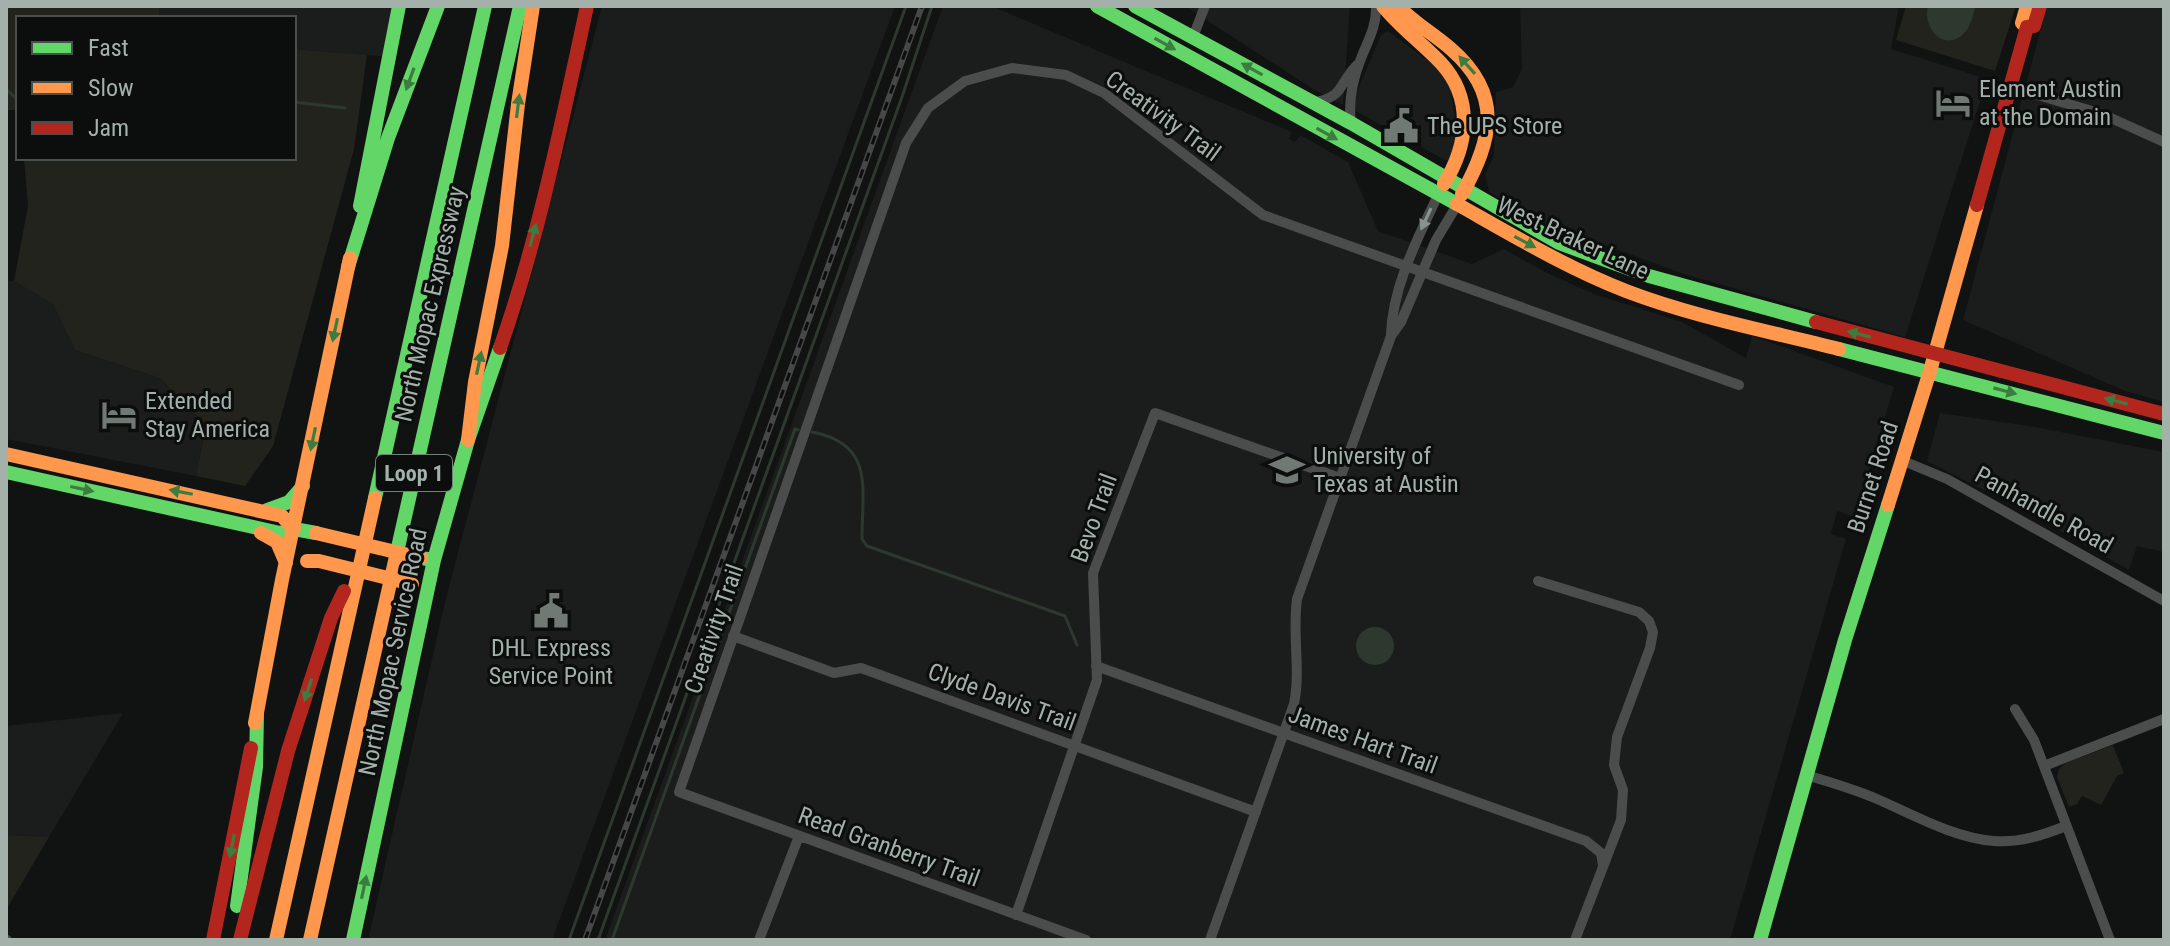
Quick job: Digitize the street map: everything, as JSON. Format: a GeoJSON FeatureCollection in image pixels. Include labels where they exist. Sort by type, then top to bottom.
{"type":"FeatureCollection","features":[{"type":"Feature","properties":{"kind":"main road"},"geometry":{"type":"LineString","coordinates":[[213,940],[282,580],[299,530],[303,486],[399,6]]}},
{"type":"Feature","properties":{"kind":"main road"},"geometry":{"type":"LineString","coordinates":[[348,267],[388,138],[438,6]]}},
{"type":"Feature","properties":{"kind":"main road","name":"North Mopac Expressway"},"geometry":{"type":"LineString","coordinates":[[267,940],[474,6]]}},
{"type":"Feature","properties":{"kind":"main road"},"geometry":{"type":"LineString","coordinates":[[276,940],[485,6]]}},
{"type":"Feature","properties":{"kind":"main road"},"geometry":{"type":"LineString","coordinates":[[298,940],[507,6]]}},
{"type":"Feature","properties":{"kind":"main road","name":"North Mopac Expressway"},"geometry":{"type":"LineString","coordinates":[[310,940],[520,6]]}},
{"type":"Feature","properties":{"kind":"main road"},"geometry":{"type":"LineString","coordinates":[[468,440],[475,382],[502,246],[533,6]]}},
{"type":"Feature","properties":{"kind":"main road","name":"North Mopac Service Road"},"geometry":{"type":"LineString","coordinates":[[353,940],[422,612],[428,559],[516,303],[555,152],[587,6]]}},
{"type":"Feature","properties":{"kind":"main road","name":"West Braker Lane"},"geometry":{"type":"LineString","coordinates":[[1097,6],[1563,263],[1627,291],[1682,309],[2164,433]]}},
{"type":"Feature","properties":{"kind":"main road","name":"West Braker Lane"},"geometry":{"type":"LineString","coordinates":[[1135,6],[1351,123],[1559,243],[1630,269],[1934,355],[2164,414]]}},
{"type":"Feature","properties":{"kind":"main road","name":"Burnet Road"},"geometry":{"type":"LineString","coordinates":[[2027,6],[2022,23],[2027,27],[2034,26],[2040,6]]}},
{"type":"Feature","properties":{"kind":"main road"},"geometry":{"type":"LineString","coordinates":[[1393,9],[1445,65],[1463,96],[1466,129],[1462,152],[1438,195]]}},
{"type":"Feature","properties":{"kind":"main road"},"geometry":{"type":"LineString","coordinates":[[1393,9],[1465,61],[1479,79],[1488,124],[1485,147],[1457,205]]}},
{"type":"Feature","properties":{"kind":"main road","name":"Burnet Road"},"geometry":{"type":"LineString","coordinates":[[1760,940],[1845,640],[1930,371],[2027,27]]}},
{"type":"Feature","properties":{"kind":"main road"},"geometry":{"type":"LineString","coordinates":[[1463,96],[1482,89]]}},
{"type":"Feature","properties":{"kind":"main road"},"geometry":{"type":"LineString","coordinates":[[6,454],[282,516],[299,530]]}},
{"type":"Feature","properties":{"kind":"main road"},"geometry":{"type":"LineString","coordinates":[[46,481],[50,464]]}},
{"type":"Feature","properties":{"kind":"main road"},"geometry":{"type":"LineString","coordinates":[[6,472],[280,533],[299,530],[428,559]]}},
{"type":"Feature","properties":{"kind":"main road"},"geometry":{"type":"LineString","coordinates":[[257,510],[281,507],[296,496],[303,486]]}},
{"type":"Feature","properties":{"kind":"main road"},"geometry":{"type":"LineString","coordinates":[[245,525],[277,542],[286,563]]}},
{"type":"Feature","properties":{"kind":"main road"},"geometry":{"type":"LineString","coordinates":[[282,580],[292,569],[307,561],[319,561],[412,584],[418,593],[422,612]]}},
{"type":"Feature","properties":{"kind":"main road"},"geometry":{"type":"LineString","coordinates":[[240,940],[288,751],[331,618],[344,591]]}},
{"type":"Feature","properties":{"kind":"main road"},"geometry":{"type":"LineString","coordinates":[[231,940],[244,870],[256,767],[257,714]]}},
{"type":"Feature","properties":{"kind":"street"},"geometry":{"type":"LineString","coordinates":[[1193,37],[1205,6]]}},
{"type":"Feature","properties":{"kind":"street"},"geometry":{"type":"LineString","coordinates":[[1351,123],[1348,103],[1377,16],[1376,6]]}},
{"type":"Feature","properties":{"kind":"street"},"geometry":{"type":"LineString","coordinates":[[1371,34],[1393,9]]}},
{"type":"Feature","properties":{"kind":"street"},"geometry":{"type":"LineString","coordinates":[[1312,103],[1331,99],[1359,64]]}},
{"type":"Feature","properties":{"kind":"street","name":"Creativity Trail"},"geometry":{"type":"LineString","coordinates":[[679,792],[906,143],[928,108],[965,81],[1012,68],[1066,75],[1104,93],[1263,215],[1739,385]]}},
{"type":"Feature","properties":{"kind":"street"},"geometry":{"type":"LineString","coordinates":[[2011,87],[2102,114],[2164,142]]}},
{"type":"Feature","properties":{"kind":"street"},"geometry":{"type":"LineString","coordinates":[[1391,336],[1391,319],[1406,267],[1438,195]]}},
{"type":"Feature","properties":{"kind":"street"},"geometry":{"type":"LineString","coordinates":[[1210,940],[1284,734],[1298,685],[1294,635],[1297,599],[1391,336],[1401,322],[1436,240],[1457,205]]}},
{"type":"Feature","properties":{"kind":"street","name":"Bevo Trail"},"geometry":{"type":"LineString","coordinates":[[1016,915],[1097,680],[1093,573],[1155,413],[1340,478]]}},
{"type":"Feature","properties":{"kind":"street","name":"Panhandle Road"},"geometry":{"type":"LineString","coordinates":[[1901,460],[1947,479],[2164,601]]}},
{"type":"Feature","properties":{"kind":"street"},"geometry":{"type":"LineString","coordinates":[[1538,581],[1639,612],[1649,621],[1653,632],[1617,737],[1614,765],[1623,790],[1621,820],[1575,940]]}},
{"type":"Feature","properties":{"kind":"street","name":"Clyde Davis Trail"},"geometry":{"type":"LineString","coordinates":[[733,636],[834,673],[861,668],[1256,812]]}},
{"type":"Feature","properties":{"kind":"street","name":"James Hart Trail"},"geometry":{"type":"LineString","coordinates":[[1096,666],[1586,841],[1601,853],[1603,865]]}},
{"type":"Feature","properties":{"kind":"street"},"geometry":{"type":"LineString","coordinates":[[2015,709],[2034,740],[2110,940]]}},
{"type":"Feature","properties":{"kind":"street"},"geometry":{"type":"LineString","coordinates":[[2044,766],[2164,719]]}},
{"type":"Feature","properties":{"kind":"street"},"geometry":{"type":"LineString","coordinates":[[1806,775],[1982,839],[2031,838],[2066,826]]}},
{"type":"Feature","properties":{"kind":"street","name":"Read Granberry Trail"},"geometry":{"type":"LineString","coordinates":[[679,792],[1086,940]]}},
{"type":"Feature","properties":{"kind":"street"},"geometry":{"type":"LineString","coordinates":[[759,940],[799,836]]}},
{"type":"Feature","properties":{"kind":"shaded area"},"geometry":{"type":"Polygon","coordinates":[[[6,6],[160,6],[159,16],[16,16],[16,110],[6,110],[6,6]]]}},
{"type":"Feature","properties":{"kind":"shaded area"},"geometry":{"type":"Polygon","coordinates":[[[160,6],[399,6],[390,57],[296,49],[296,16],[159,16],[160,6]]]}},
{"type":"Feature","properties":{"kind":"shaded area"},"geometry":{"type":"Polygon","coordinates":[[[602,6],[895,6],[552,940],[368,940],[445,602],[602,6]]]}},
{"type":"Feature","properties":{"kind":"shaded area","name":"University of Texas at Austin"},"geometry":{"type":"Polygon","coordinates":[[[943,6],[991,6],[1292,132],[1289,139],[1295,142],[1300,135],[1348,162],[1378,231],[1472,264],[1504,249],[1594,294],[1682,322],[1746,358],[1752,336],[1894,387],[1855,517],[1837,511],[1831,534],[1846,539],[1730,940],[605,940],[943,6]]]}},
{"type":"Feature","properties":{"kind":"shaded area"},"geometry":{"type":"Polygon","coordinates":[[[1185,6],[1350,6],[1343,105],[1313,89],[1185,6]]]}},
{"type":"Feature","properties":{"kind":"shaded area"},"geometry":{"type":"Polygon","coordinates":[[[1520,6],[1899,6],[1891,49],[1987,79],[1905,337],[1684,274],[1542,222],[1489,192],[1485,174],[1494,156],[1496,92],[1513,87],[1522,69],[1520,6]]]}},
{"type":"Feature","properties":{"kind":"shaded area"},"geometry":{"type":"Polygon","coordinates":[[[1906,6],[2016,6],[1995,71],[1896,40],[1906,6]]]}},
{"type":"Feature","properties":{"kind":"shaded area"},"geometry":{"type":"Polygon","coordinates":[[[1928,6],[1976,6],[1966,31],[1959,38],[1944,40],[1932,31],[1927,15],[1928,6]]]}},
{"type":"Feature","properties":{"kind":"shaded area"},"geometry":{"type":"Polygon","coordinates":[[[2047,6],[2164,6],[2164,402],[2125,391],[1963,320],[2047,6]]]}},
{"type":"Feature","properties":{"kind":"shaded area"},"geometry":{"type":"Polygon","coordinates":[[[1388,31],[1442,71],[1451,90],[1456,128],[1452,152],[1447,161],[1350,108],[1381,35],[1388,31]]]}},
{"type":"Feature","properties":{"kind":"shaded area"},"geometry":{"type":"Polygon","coordinates":[[[296,49],[367,55],[354,149],[273,446],[245,486],[196,476],[206,425],[160,378],[75,350],[53,304],[14,281],[28,206],[24,160],[296,160],[296,49]]]}},
{"type":"Feature","properties":{"kind":"shaded area"},"geometry":{"type":"Polygon","coordinates":[[[6,280],[14,281],[53,304],[75,350],[160,378],[206,425],[196,476],[6,439],[6,280]]]}},
{"type":"Feature","properties":{"kind":"shaded area"},"geometry":{"type":"Polygon","coordinates":[[[1940,413],[2035,427],[2164,452],[2164,552],[2137,546],[2129,570],[2025,511],[1927,461],[1940,413]]]}},
{"type":"Feature","properties":{"kind":"shaded area"},"geometry":{"type":"Polygon","coordinates":[[[1375,627],[1389,632],[1394,646],[1389,660],[1375,665],[1361,660],[1356,646],[1361,632],[1375,627]]]}},
{"type":"Feature","properties":{"kind":"shaded area"},"geometry":{"type":"Polygon","coordinates":[[[123,713],[49,837],[6,835],[6,726],[123,713]]]}},
{"type":"Feature","properties":{"kind":"shaded area"},"geometry":{"type":"Polygon","coordinates":[[[2113,745],[2124,773],[2117,776],[2101,805],[2082,796],[2077,804],[2069,807],[2057,777],[2059,769],[2066,763],[2113,745]]]}},
{"type":"Feature","properties":{"kind":"shaded area"},"geometry":{"type":"Polygon","coordinates":[[[6,835],[49,837],[6,910],[6,835]]]}},
{"type":"Feature","properties":{"kind":"waterway"},"geometry":{"type":"LineString","coordinates":[[569,940],[906,6]]}},
{"type":"Feature","properties":{"kind":"waterway"},"geometry":{"type":"LineString","coordinates":[[598,940],[932,6]]}},
{"type":"Feature","properties":{"kind":"waterway"},"geometry":{"type":"LineString","coordinates":[[6,89],[16,98]]}},
{"type":"Feature","properties":{"kind":"waterway"},"geometry":{"type":"LineString","coordinates":[[296,102],[345,108]]}},
{"type":"Feature","properties":{"kind":"waterway"},"geometry":{"type":"LineString","coordinates":[[612,940],[795,429],[798,430]]}},
{"type":"Feature","properties":{"kind":"waterway"},"geometry":{"type":"LineString","coordinates":[[812,432],[832,438],[856,458],[863,486],[862,539],[867,546],[1065,616],[1077,645]]}},
{"type":"Feature","properties":{"kind":"railway"},"geometry":{"type":"LineString","coordinates":[[585,940],[922,6]]}},
{"type":"Feature","properties":{"kind":"traffic: fast"},"geometry":{"type":"LineString","coordinates":[[360,206],[399,6]]}},
{"type":"Feature","properties":{"kind":"traffic: fast"},"geometry":{"type":"LineString","coordinates":[[348,267],[388,138],[438,6]]}},
{"type":"Feature","properties":{"kind":"traffic: fast"},"geometry":{"type":"LineString","coordinates":[[375,498],[485,6]]}},
{"type":"Feature","properties":{"kind":"traffic: fast"},"geometry":{"type":"LineString","coordinates":[[397,552],[520,6]]}},
{"type":"Feature","properties":{"kind":"traffic: fast"},"geometry":{"type":"LineString","coordinates":[[1097,6],[1457,204]]}},
{"type":"Feature","properties":{"kind":"traffic: fast"},"geometry":{"type":"LineString","coordinates":[[1135,6],[1351,123],[1559,243],[1649,276],[1816,322]]}},
{"type":"Feature","properties":{"kind":"traffic: fast"},"geometry":{"type":"LineString","coordinates":[[353,940],[434,560],[468,440],[500,348]]}},
{"type":"Feature","properties":{"kind":"traffic: fast"},"geometry":{"type":"LineString","coordinates":[[1839,349],[2164,433]]}},
{"type":"Feature","properties":{"kind":"traffic: fast"},"geometry":{"type":"LineString","coordinates":[[6,472],[280,533],[294,529],[316,533]]}},
{"type":"Feature","properties":{"kind":"traffic: fast"},"geometry":{"type":"LineString","coordinates":[[267,510],[289,502],[303,486]]}},
{"type":"Feature","properties":{"kind":"traffic: fast"},"geometry":{"type":"LineString","coordinates":[[1760,940],[1845,640],[1888,505]]}},
{"type":"Feature","properties":{"kind":"traffic: fast"},"geometry":{"type":"LineString","coordinates":[[421,558],[434,560]]}},
{"type":"Feature","properties":{"kind":"traffic: fast"},"geometry":{"type":"LineString","coordinates":[[237,906],[256,767],[257,714]]}},
{"type":"Feature","properties":{"kind":"traffic: slow"},"geometry":{"type":"LineString","coordinates":[[468,440],[475,382],[502,246],[533,6]]}},
{"type":"Feature","properties":{"kind":"traffic: slow"},"geometry":{"type":"LineString","coordinates":[[1383,6],[1441,63],[1459,92],[1464,122],[1462,138],[1444,184]]}},
{"type":"Feature","properties":{"kind":"traffic: slow"},"geometry":{"type":"LineString","coordinates":[[1398,6],[1468,66],[1486,101],[1486,137],[1462,194]]}},
{"type":"Feature","properties":{"kind":"traffic: slow"},"geometry":{"type":"LineString","coordinates":[[2027,6],[2022,23],[2027,27]]}},
{"type":"Feature","properties":{"kind":"traffic: slow"},"geometry":{"type":"LineString","coordinates":[[1457,204],[1561,262],[1626,291],[1705,316],[1839,349]]}},
{"type":"Feature","properties":{"kind":"traffic: slow"},"geometry":{"type":"LineString","coordinates":[[1888,505],[1977,205]]}},
{"type":"Feature","properties":{"kind":"traffic: slow"},"geometry":{"type":"LineString","coordinates":[[255,723],[350,258]]}},
{"type":"Feature","properties":{"kind":"traffic: slow"},"geometry":{"type":"LineString","coordinates":[[6,454],[282,516],[294,529]]}},
{"type":"Feature","properties":{"kind":"traffic: slow"},"geometry":{"type":"LineString","coordinates":[[276,940],[375,498]]}},
{"type":"Feature","properties":{"kind":"traffic: slow"},"geometry":{"type":"LineString","coordinates":[[261,533],[277,542],[286,563]]}},
{"type":"Feature","properties":{"kind":"traffic: slow"},"geometry":{"type":"LineString","coordinates":[[316,533],[421,558]]}},
{"type":"Feature","properties":{"kind":"traffic: slow"},"geometry":{"type":"LineString","coordinates":[[310,940],[397,552]]}},
{"type":"Feature","properties":{"kind":"traffic: slow"},"geometry":{"type":"LineString","coordinates":[[307,561],[319,561],[412,584]]}},
{"type":"Feature","properties":{"kind":"traffic: jam"},"geometry":{"type":"LineString","coordinates":[[500,348],[538,221],[587,6]]}},
{"type":"Feature","properties":{"kind":"traffic: jam"},"geometry":{"type":"LineString","coordinates":[[1977,205],[2027,27],[2034,26],[2040,6]]}},
{"type":"Feature","properties":{"kind":"traffic: jam"},"geometry":{"type":"LineString","coordinates":[[1816,322],[2164,414]]}},
{"type":"Feature","properties":{"kind":"traffic: jam"},"geometry":{"type":"LineString","coordinates":[[240,940],[288,751],[331,618],[344,591]]}},
{"type":"Feature","properties":{"kind":"traffic: jam"},"geometry":{"type":"LineString","coordinates":[[213,940],[251,748]]}},
{"type":"Feature","properties":{"kind":"place","name":"Element Austin at the Domain"},"geometry":{"type":"Point","coordinates":[1953,103]}},
{"type":"Feature","properties":{"kind":"place","name":"The UPS Store"},"geometry":{"type":"Point","coordinates":[1401,126]}},
{"type":"Feature","properties":{"kind":"place","name":"Extended Stay America"},"geometry":{"type":"Point","coordinates":[119,415]}},
{"type":"Feature","properties":{"kind":"place","name":"University of Texas at Austin"},"geometry":{"type":"Point","coordinates":[1287,470]}},
{"type":"Feature","properties":{"kind":"place","name":"DHL Express Service Point"},"geometry":{"type":"Point","coordinates":[551,611]}}]}
